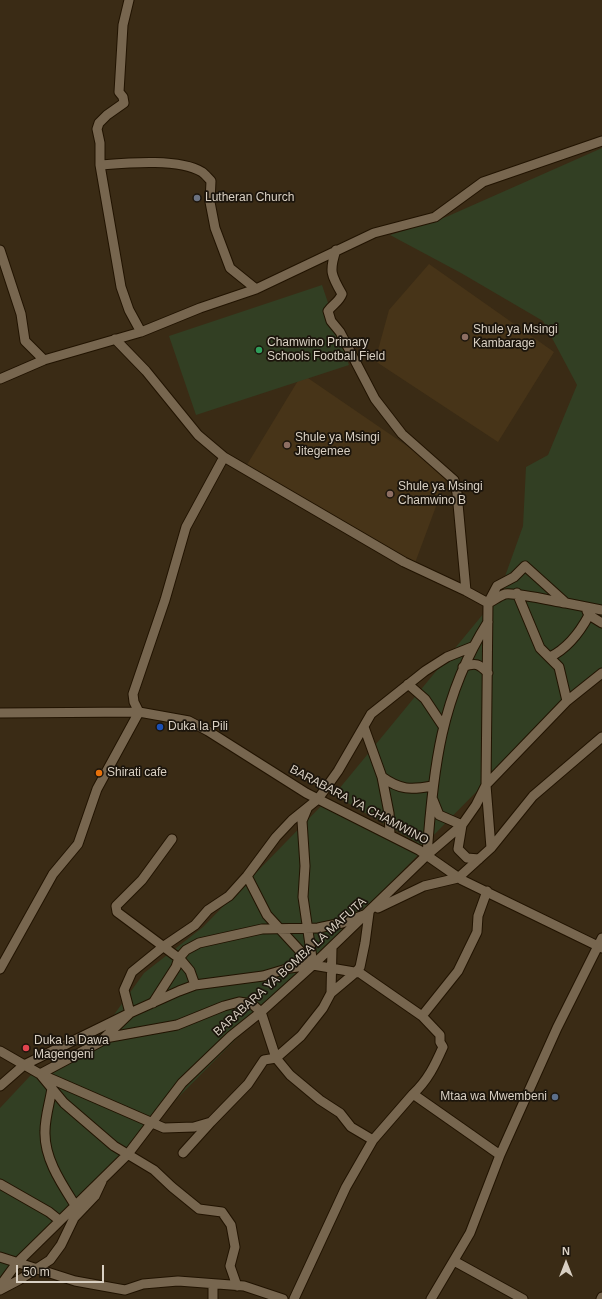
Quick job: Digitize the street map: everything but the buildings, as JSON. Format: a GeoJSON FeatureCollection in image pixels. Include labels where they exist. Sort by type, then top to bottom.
{"type":"FeatureCollection","features":[{"type":"Feature","properties":{"kind":"street"},"geometry":{"type":"LineString","coordinates":[[129,0],[122,25],[119,92],[123,97],[124,103],[107,115],[99,123],[97,129],[100,143],[100,165],[121,287],[129,310],[141,332]]}},
{"type":"Feature","properties":{"kind":"street"},"geometry":{"type":"LineString","coordinates":[[0,379],[44,360],[141,332],[200,308],[256,289],[374,233],[435,216],[483,182],[602,141]]}},
{"type":"Feature","properties":{"kind":"street"},"geometry":{"type":"LineString","coordinates":[[100,165],[145,162],[178,165],[202,172],[211,181],[210,202],[215,228],[230,268],[256,289]]}},
{"type":"Feature","properties":{"kind":"street"},"geometry":{"type":"LineString","coordinates":[[0,250],[21,314],[25,341],[44,360]]}},
{"type":"Feature","properties":{"kind":"street"},"geometry":{"type":"LineString","coordinates":[[336,250],[331,266],[331,274],[342,294],[339,301],[328,311],[331,321],[340,332],[380,405],[402,434],[454,480],[458,493],[466,591]]}},
{"type":"Feature","properties":{"kind":"street"},"geometry":{"type":"LineString","coordinates":[[115,340],[146,371],[198,436],[224,457],[404,562],[466,591],[488,604]]}},
{"type":"Feature","properties":{"kind":"street"},"geometry":{"type":"LineString","coordinates":[[0,969],[53,874],[78,844],[97,789],[139,712],[134,702],[133,694],[165,600],[186,527],[224,457]]}},
{"type":"Feature","properties":{"kind":"street"},"geometry":{"type":"LineString","coordinates":[[491,848],[486,785],[488,604],[497,586],[514,577],[525,566],[566,604]]}},
{"type":"Feature","properties":{"kind":"street"},"geometry":{"type":"LineString","coordinates":[[488,604],[504,594],[518,593],[524,596],[602,610]]}},
{"type":"Feature","properties":{"kind":"street"},"geometry":{"type":"LineString","coordinates":[[518,593],[540,648],[559,667],[567,701]]}},
{"type":"Feature","properties":{"kind":"street"},"geometry":{"type":"LineString","coordinates":[[584,606],[589,615],[602,623]]}},
{"type":"Feature","properties":{"kind":"street"},"geometry":{"type":"LineString","coordinates":[[550,658],[562,651],[582,628],[589,615]]}},
{"type":"Feature","properties":{"kind":"street"},"geometry":{"type":"LineString","coordinates":[[427,855],[432,786],[443,726],[455,685],[472,647],[489,621]]}},
{"type":"Feature","properties":{"kind":"street"},"geometry":{"type":"LineString","coordinates":[[130,1013],[124,990],[132,972],[164,946],[195,925],[208,910],[229,896],[247,876],[276,837],[292,820],[318,799],[338,771],[371,714],[408,684],[447,657],[472,647]]}},
{"type":"Feature","properties":{"kind":"street"},"geometry":{"type":"LineString","coordinates":[[463,667],[473,663],[480,665],[488,673]]}},
{"type":"Feature","properties":{"kind":"street","name":"BARABARA YA BOMBA LA MAFUTA"},"geometry":{"type":"LineString","coordinates":[[0,1286],[17,1263],[59,1220],[128,1154],[182,1083],[232,1036],[332,948],[427,855],[462,825],[476,805],[486,785],[567,701],[602,673]]}},
{"type":"Feature","properties":{"kind":"street"},"geometry":{"type":"LineString","coordinates":[[408,684],[425,699],[443,726]]}},
{"type":"Feature","properties":{"kind":"street","name":"BARABARA YA CHAMWINO"},"geometry":{"type":"LineString","coordinates":[[0,713],[139,712],[189,721],[208,730],[318,799],[427,855],[458,878],[600,944]]}},
{"type":"Feature","properties":{"kind":"street"},"geometry":{"type":"LineString","coordinates":[[364,727],[382,777],[389,813],[390,835]]}},
{"type":"Feature","properties":{"kind":"street"},"geometry":{"type":"LineString","coordinates":[[153,1004],[176,967],[179,958],[186,950],[199,943],[262,929],[306,928],[342,923],[368,913],[424,886],[458,878],[491,848],[533,796],[602,737]]}},
{"type":"Feature","properties":{"kind":"street"},"geometry":{"type":"LineString","coordinates":[[382,777],[394,785],[413,789],[432,786]]}},
{"type":"Feature","properties":{"kind":"street"},"geometry":{"type":"LineString","coordinates":[[431,795],[439,815],[462,825],[458,849],[467,858],[479,859]]}},
{"type":"Feature","properties":{"kind":"street"},"geometry":{"type":"LineString","coordinates":[[307,809],[302,821],[305,866],[303,897],[306,928],[313,965]]}},
{"type":"Feature","properties":{"kind":"street"},"geometry":{"type":"LineString","coordinates":[[172,839],[142,880],[116,906],[118,912],[179,958],[190,971],[195,985]]}},
{"type":"Feature","properties":{"kind":"street"},"geometry":{"type":"LineString","coordinates":[[247,876],[267,915],[313,965]]}},
{"type":"Feature","properties":{"kind":"street"},"geometry":{"type":"LineString","coordinates":[[422,1016],[458,971],[476,932],[478,916],[487,891]]}},
{"type":"Feature","properties":{"kind":"street"},"geometry":{"type":"LineString","coordinates":[[183,1153],[248,1084],[264,1060],[276,1058],[301,1036],[324,1008],[331,993],[360,967],[365,943],[368,913]]}},
{"type":"Feature","properties":{"kind":"street"},"geometry":{"type":"LineString","coordinates":[[431,1299],[470,1233],[500,1155],[557,1028],[600,944]]}},
{"type":"Feature","properties":{"kind":"street"},"geometry":{"type":"LineString","coordinates":[[331,993],[330,968],[332,948]]}},
{"type":"Feature","properties":{"kind":"street"},"geometry":{"type":"LineString","coordinates":[[0,1086],[24,1065],[130,1013],[195,985],[262,976],[290,968],[313,965],[356,972],[372,981],[422,1016],[440,1035],[440,1042],[443,1047],[436,1066],[422,1086],[413,1094],[373,1140],[346,1187],[294,1299]]}},
{"type":"Feature","properties":{"kind":"street"},"geometry":{"type":"LineString","coordinates":[[105,1038],[177,1025],[224,1006],[239,1002],[252,1004],[261,1012],[276,1058],[290,1075],[320,1100],[340,1113],[351,1127],[373,1140]]}},
{"type":"Feature","properties":{"kind":"street"},"geometry":{"type":"LineString","coordinates":[[40,1074],[105,1038],[130,1013]]}},
{"type":"Feature","properties":{"kind":"street"},"geometry":{"type":"LineString","coordinates":[[0,1051],[40,1074],[164,1128],[175,1129],[194,1127],[211,1122]]}},
{"type":"Feature","properties":{"kind":"street"},"geometry":{"type":"LineString","coordinates":[[40,1074],[74,1112],[114,1146],[154,1170],[199,1209],[222,1212],[231,1225],[235,1248],[230,1266],[237,1286]]}},
{"type":"Feature","properties":{"kind":"street"},"geometry":{"type":"LineString","coordinates":[[52,1088],[45,1131],[46,1148],[57,1175],[75,1205]]}},
{"type":"Feature","properties":{"kind":"street"},"geometry":{"type":"LineString","coordinates":[[413,1094],[500,1155]]}},
{"type":"Feature","properties":{"kind":"street"},"geometry":{"type":"LineString","coordinates":[[0,1290],[50,1260],[61,1244],[74,1218],[95,1196],[105,1175]]}},
{"type":"Feature","properties":{"kind":"street"},"geometry":{"type":"LineString","coordinates":[[0,1184],[49,1212],[59,1220]]}},
{"type":"Feature","properties":{"kind":"street"},"geometry":{"type":"LineString","coordinates":[[0,1257],[75,1281],[125,1290],[143,1284],[178,1281],[237,1286],[283,1299]]}},
{"type":"Feature","properties":{"kind":"street"},"geometry":{"type":"LineString","coordinates":[[454,1261],[523,1299]]}},
{"type":"Feature","properties":{"kind":"street"},"geometry":{"type":"LineString","coordinates":[[213,1285],[213,1299]]}},
{"type":"Feature","properties":{"kind":"street"},"geometry":{"type":"LineString","coordinates":[[122,1299],[125,1290]]}},
{"type":"Feature","properties":{"kind":"shaded area"},"geometry":{"type":"Polygon","coordinates":[[[429,264],[554,352],[498,442],[375,361],[389,310],[429,264]]]}},
{"type":"Feature","properties":{"kind":"shaded area"},"geometry":{"type":"Polygon","coordinates":[[[302,374],[448,474],[415,563],[245,468],[302,374]]]}},
{"type":"Feature","properties":{"kind":"green space"},"geometry":{"type":"Polygon","coordinates":[[[602,148],[602,668],[550,717],[423,846],[334,795],[498,596],[523,526],[526,467],[548,455],[577,385],[543,321],[461,273],[390,235],[446,217],[602,148]]]}},
{"type":"Feature","properties":{"kind":"green space","name":"Chamwino Primary Schools Football Field"},"geometry":{"type":"Polygon","coordinates":[[[322,285],[349,365],[196,415],[169,336],[322,285]]]}},
{"type":"Feature","properties":{"kind":"green space"},"geometry":{"type":"Polygon","coordinates":[[[326,801],[419,854],[145,1131],[0,1285],[0,1108],[30,1076],[98,1037],[144,973],[203,927],[326,801]]]}},
{"type":"Feature","properties":{"kind":"place","name":"Lutheran Church"},"geometry":{"type":"Point","coordinates":[197,198]}},
{"type":"Feature","properties":{"kind":"place","name":"Shule ya Msingi Kambarage"},"geometry":{"type":"Point","coordinates":[465,337]}},
{"type":"Feature","properties":{"kind":"place","name":"Chamwino Primary Schools Football Field"},"geometry":{"type":"Point","coordinates":[259,350]}},
{"type":"Feature","properties":{"kind":"place","name":"Shule ya Msingi Jitegemee"},"geometry":{"type":"Point","coordinates":[287,445]}},
{"type":"Feature","properties":{"kind":"place","name":"Shule ya Msingi Chamwino B"},"geometry":{"type":"Point","coordinates":[390,494]}},
{"type":"Feature","properties":{"kind":"place","name":"Duka la Pili"},"geometry":{"type":"Point","coordinates":[160,727]}},
{"type":"Feature","properties":{"kind":"place","name":"Shirati cafe"},"geometry":{"type":"Point","coordinates":[99,773]}},
{"type":"Feature","properties":{"kind":"place","name":"Duka la Dawa Magengeni"},"geometry":{"type":"Point","coordinates":[26,1048]}},
{"type":"Feature","properties":{"kind":"place","name":"Mtaa wa Mwembeni"},"geometry":{"type":"Point","coordinates":[555,1097]}}]}
